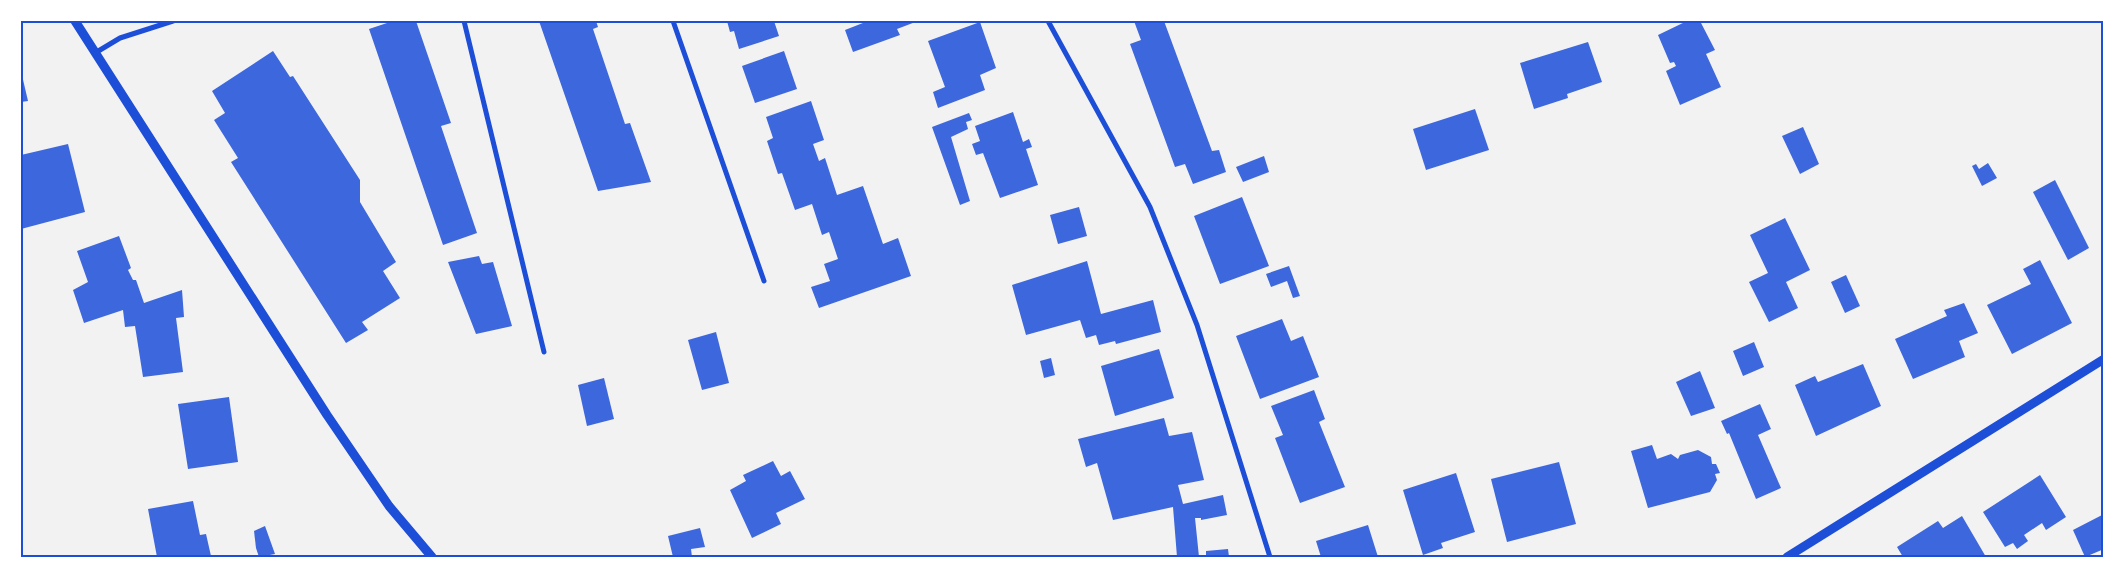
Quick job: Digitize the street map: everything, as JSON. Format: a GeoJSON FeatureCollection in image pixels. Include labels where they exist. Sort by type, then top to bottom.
{"type":"FeatureCollection","features":[{"type":"Feature","properties":{"kind":"street"},"geometry":{"type":"LineString","coordinates":[[75,21],[327,415],[389,506],[432,557]]}},
{"type":"Feature","properties":{"kind":"street"},"geometry":{"type":"LineString","coordinates":[[96,53],[120,38],[172,21]]}},
{"type":"Feature","properties":{"kind":"street"},"geometry":{"type":"LineString","coordinates":[[464,21],[544,352]]}},
{"type":"Feature","properties":{"kind":"street"},"geometry":{"type":"LineString","coordinates":[[673,21],[764,281]]}},
{"type":"Feature","properties":{"kind":"street"},"geometry":{"type":"LineString","coordinates":[[1048,21],[1150,207],[1196,325],[1270,557]]}},
{"type":"Feature","properties":{"kind":"street"},"geometry":{"type":"LineString","coordinates":[[1787,557],[2104,359]]}},
{"type":"Feature","properties":{"kind":"building"},"geometry":{"type":"Polygon","coordinates":[[[393,21],[416,21],[451,123],[441,126],[477,233],[443,245],[369,29],[393,21]]]}},
{"type":"Feature","properties":{"kind":"building"},"geometry":{"type":"Polygon","coordinates":[[[539,21],[596,21],[598,27],[593,29],[625,124],[630,123],[651,182],[598,191],[539,21]]]}},
{"type":"Feature","properties":{"kind":"building"},"geometry":{"type":"Polygon","coordinates":[[[727,21],[774,21],[779,36],[739,49],[734,31],[730,32],[727,21]]]}},
{"type":"Feature","properties":{"kind":"building"},"geometry":{"type":"Polygon","coordinates":[[[868,21],[918,21],[897,29],[900,35],[853,52],[845,30],[868,21]]]}},
{"type":"Feature","properties":{"kind":"building"},"geometry":{"type":"Polygon","coordinates":[[[1134,21],[1164,21],[1212,151],[1219,150],[1226,172],[1193,184],[1185,164],[1175,167],[1130,44],[1141,40],[1134,21]]]}},
{"type":"Feature","properties":{"kind":"building"},"geometry":{"type":"Polygon","coordinates":[[[1687,21],[1700,21],[1715,50],[1706,54],[1721,87],[1680,105],[1666,71],[1676,66],[1674,62],[1670,63],[1658,35],[1687,21]]]}},
{"type":"Feature","properties":{"kind":"building"},"geometry":{"type":"Polygon","coordinates":[[[980,22],[996,68],[980,75],[985,90],[938,108],[933,92],[945,87],[928,41],[980,22]]]}},
{"type":"Feature","properties":{"kind":"building"},"geometry":{"type":"Polygon","coordinates":[[[1588,42],[1602,82],[1567,94],[1568,98],[1534,109],[1520,63],[1588,42]]]}},
{"type":"Feature","properties":{"kind":"building"},"geometry":{"type":"Polygon","coordinates":[[[273,51],[290,77],[293,76],[360,180],[360,202],[396,262],[383,271],[400,298],[362,322],[368,330],[346,343],[231,162],[238,158],[214,120],[225,113],[212,91],[273,51]]]}},
{"type":"Feature","properties":{"kind":"building"},"geometry":{"type":"Polygon","coordinates":[[[784,51],[797,89],[755,103],[742,66],[784,51]]]}},
{"type":"Feature","properties":{"kind":"building"},"geometry":{"type":"Polygon","coordinates":[[[21,71],[28,101],[21,102],[21,71]]]}},
{"type":"Feature","properties":{"kind":"building"},"geometry":{"type":"Polygon","coordinates":[[[811,101],[824,140],[813,144],[819,161],[825,158],[837,195],[863,186],[883,244],[898,238],[911,276],[819,308],[811,287],[830,281],[824,264],[838,259],[829,232],[822,235],[812,204],[795,210],[782,173],[778,174],[767,141],[773,138],[766,117],[811,101]]]}},
{"type":"Feature","properties":{"kind":"building"},"geometry":{"type":"Polygon","coordinates":[[[1475,109],[1489,150],[1426,170],[1413,129],[1475,109]]]}},
{"type":"Feature","properties":{"kind":"building"},"geometry":{"type":"Polygon","coordinates":[[[1013,112],[1023,142],[1029,139],[1032,147],[1026,149],[1038,185],[1000,198],[983,153],[976,155],[972,144],[980,141],[975,126],[1013,112]]]}},
{"type":"Feature","properties":{"kind":"building"},"geometry":{"type":"Polygon","coordinates":[[[969,113],[972,120],[966,122],[968,129],[951,137],[970,201],[960,205],[932,127],[969,113]]]}},
{"type":"Feature","properties":{"kind":"building"},"geometry":{"type":"Polygon","coordinates":[[[1803,127],[1819,164],[1800,174],[1782,136],[1803,127]]]}},
{"type":"Feature","properties":{"kind":"building"},"geometry":{"type":"Polygon","coordinates":[[[68,144],[85,212],[21,229],[21,155],[68,144]]]}},
{"type":"Feature","properties":{"kind":"building"},"geometry":{"type":"Polygon","coordinates":[[[1264,156],[1269,172],[1243,182],[1236,167],[1264,156]]]}},
{"type":"Feature","properties":{"kind":"building"},"geometry":{"type":"Polygon","coordinates":[[[1988,163],[1997,178],[1982,186],[1972,166],[1976,164],[1979,169],[1988,163]]]}},
{"type":"Feature","properties":{"kind":"building"},"geometry":{"type":"Polygon","coordinates":[[[2055,180],[2089,248],[2068,260],[2033,192],[2055,180]]]}},
{"type":"Feature","properties":{"kind":"building"},"geometry":{"type":"Polygon","coordinates":[[[1242,197],[1269,266],[1220,284],[1194,216],[1242,197]]]}},
{"type":"Feature","properties":{"kind":"building"},"geometry":{"type":"Polygon","coordinates":[[[1079,207],[1087,236],[1058,244],[1050,215],[1079,207]]]}},
{"type":"Feature","properties":{"kind":"building"},"geometry":{"type":"Polygon","coordinates":[[[1785,218],[1810,270],[1786,282],[1798,308],[1769,322],[1749,282],[1768,273],[1750,235],[1785,218]]]}},
{"type":"Feature","properties":{"kind":"building"},"geometry":{"type":"Polygon","coordinates":[[[119,236],[131,268],[128,270],[133,280],[136,280],[144,303],[182,290],[184,317],[176,318],[183,372],[143,377],[135,326],[125,327],[123,310],[84,323],[73,290],[88,282],[77,251],[119,236]]]}},
{"type":"Feature","properties":{"kind":"building"},"geometry":{"type":"Polygon","coordinates":[[[479,256],[482,264],[493,262],[512,326],[476,334],[448,262],[479,256]]]}},
{"type":"Feature","properties":{"kind":"building"},"geometry":{"type":"Polygon","coordinates":[[[2040,260],[2072,323],[2012,354],[1987,305],[2031,284],[2023,269],[2040,260]]]}},
{"type":"Feature","properties":{"kind":"building"},"geometry":{"type":"Polygon","coordinates":[[[1087,261],[1101,314],[1153,300],[1161,332],[1116,344],[1115,341],[1099,345],[1096,335],[1086,338],[1080,320],[1026,335],[1012,285],[1087,261]]]}},
{"type":"Feature","properties":{"kind":"building"},"geometry":{"type":"Polygon","coordinates":[[[1289,266],[1300,296],[1293,298],[1287,281],[1271,287],[1266,274],[1289,266]]]}},
{"type":"Feature","properties":{"kind":"building"},"geometry":{"type":"Polygon","coordinates":[[[1846,275],[1860,306],[1845,313],[1831,282],[1846,275]]]}},
{"type":"Feature","properties":{"kind":"building"},"geometry":{"type":"Polygon","coordinates":[[[1964,303],[1978,333],[1959,341],[1965,357],[1913,379],[1895,339],[1947,316],[1944,310],[1964,303]]]}},
{"type":"Feature","properties":{"kind":"building"},"geometry":{"type":"Polygon","coordinates":[[[1282,319],[1291,341],[1303,336],[1319,377],[1260,399],[1236,336],[1282,319]]]}},
{"type":"Feature","properties":{"kind":"building"},"geometry":{"type":"Polygon","coordinates":[[[716,332],[729,383],[702,390],[688,340],[716,332]]]}},
{"type":"Feature","properties":{"kind":"building"},"geometry":{"type":"Polygon","coordinates":[[[1754,342],[1764,367],[1743,376],[1733,351],[1754,342]]]}},
{"type":"Feature","properties":{"kind":"building"},"geometry":{"type":"Polygon","coordinates":[[[1159,349],[1174,398],[1115,416],[1101,366],[1159,349]]]}},
{"type":"Feature","properties":{"kind":"building"},"geometry":{"type":"Polygon","coordinates":[[[1051,358],[1055,375],[1044,378],[1040,361],[1051,358]]]}},
{"type":"Feature","properties":{"kind":"building"},"geometry":{"type":"Polygon","coordinates":[[[1863,364],[1881,406],[1816,436],[1795,385],[1815,376],[1818,382],[1863,364]]]}},
{"type":"Feature","properties":{"kind":"building"},"geometry":{"type":"Polygon","coordinates":[[[1700,371],[1715,408],[1691,416],[1676,382],[1700,371]]]}},
{"type":"Feature","properties":{"kind":"building"},"geometry":{"type":"Polygon","coordinates":[[[604,378],[614,419],[587,426],[578,385],[604,378]]]}},
{"type":"Feature","properties":{"kind":"building"},"geometry":{"type":"Polygon","coordinates":[[[1314,390],[1325,419],[1319,422],[1345,487],[1300,503],[1275,438],[1283,435],[1271,406],[1314,390]]]}},
{"type":"Feature","properties":{"kind":"building"},"geometry":{"type":"Polygon","coordinates":[[[229,397],[238,462],[188,469],[178,404],[229,397]]]}},
{"type":"Feature","properties":{"kind":"building"},"geometry":{"type":"Polygon","coordinates":[[[1760,404],[1771,429],[1758,435],[1781,488],[1756,499],[1729,433],[1727,434],[1721,421],[1760,404]]]}},
{"type":"Feature","properties":{"kind":"building"},"geometry":{"type":"Polygon","coordinates":[[[1164,418],[1169,436],[1192,432],[1204,480],[1178,485],[1183,504],[1223,495],[1227,515],[1201,520],[1201,518],[1195,518],[1199,557],[1177,557],[1173,507],[1113,520],[1097,463],[1086,467],[1078,439],[1164,418]]]}},
{"type":"Feature","properties":{"kind":"building"},"geometry":{"type":"Polygon","coordinates":[[[1652,445],[1657,459],[1671,454],[1678,459],[1680,455],[1698,450],[1711,457],[1712,464],[1716,464],[1720,473],[1715,474],[1717,480],[1710,492],[1648,508],[1631,451],[1652,445]]]}},
{"type":"Feature","properties":{"kind":"building"},"geometry":{"type":"Polygon","coordinates":[[[773,461],[781,476],[790,471],[805,499],[776,513],[781,524],[752,538],[730,490],[746,481],[743,475],[773,461]]]}},
{"type":"Feature","properties":{"kind":"building"},"geometry":{"type":"Polygon","coordinates":[[[1559,462],[1576,524],[1507,542],[1491,479],[1559,462]]]}},
{"type":"Feature","properties":{"kind":"building"},"geometry":{"type":"Polygon","coordinates":[[[1456,473],[1475,532],[1441,543],[1443,548],[1423,555],[1403,490],[1456,473]]]}},
{"type":"Feature","properties":{"kind":"building"},"geometry":{"type":"Polygon","coordinates":[[[2040,475],[2066,517],[2046,530],[2042,523],[2024,535],[2028,541],[2017,549],[2013,543],[2005,547],[1983,512],[2040,475]]]}},
{"type":"Feature","properties":{"kind":"building"},"geometry":{"type":"Polygon","coordinates":[[[193,501],[200,535],[206,534],[211,556],[157,557],[148,509],[193,501]]]}},
{"type":"Feature","properties":{"kind":"building"},"geometry":{"type":"Polygon","coordinates":[[[2104,514],[2104,549],[2085,557],[2073,530],[2104,514]]]}},
{"type":"Feature","properties":{"kind":"building"},"geometry":{"type":"Polygon","coordinates":[[[1962,516],[1986,557],[1903,557],[1897,547],[1938,521],[1943,528],[1962,516]]]}},
{"type":"Feature","properties":{"kind":"building"},"geometry":{"type":"Polygon","coordinates":[[[1368,525],[1378,557],[1321,557],[1316,541],[1368,525]]]}},
{"type":"Feature","properties":{"kind":"building"},"geometry":{"type":"Polygon","coordinates":[[[265,526],[275,554],[259,557],[254,531],[265,526]]]}},
{"type":"Feature","properties":{"kind":"building"},"geometry":{"type":"Polygon","coordinates":[[[700,528],[705,547],[691,549],[692,557],[673,557],[668,536],[700,528]]]}},
{"type":"Feature","properties":{"kind":"building"},"geometry":{"type":"Polygon","coordinates":[[[1228,549],[1229,557],[1206,557],[1206,551],[1228,549]]]}}]}
